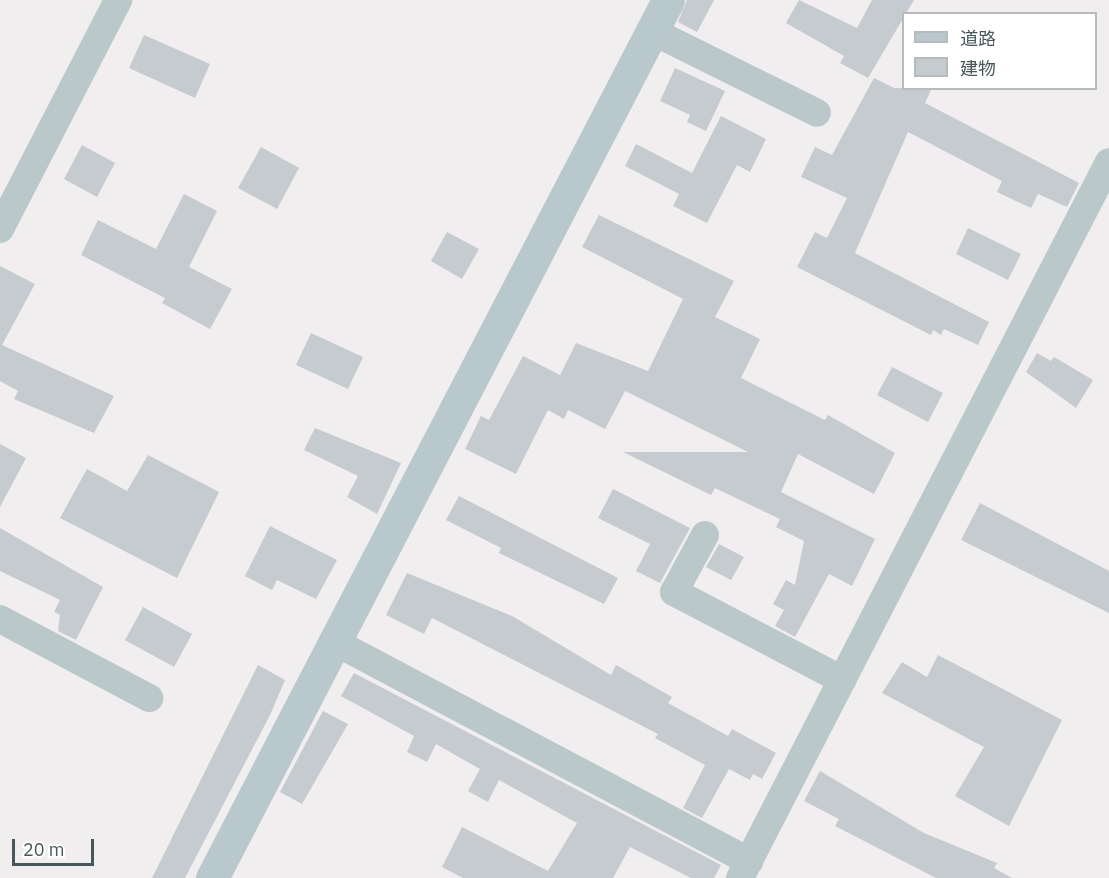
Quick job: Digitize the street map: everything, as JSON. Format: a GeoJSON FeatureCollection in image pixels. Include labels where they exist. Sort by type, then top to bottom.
{"type":"FeatureCollection","features":[{"type":"Feature","properties":{"kind":"street"},"geometry":{"type":"LineString","coordinates":[[0,229],[118,0]]}},
{"type":"Feature","properties":{"kind":"street"},"geometry":{"type":"LineString","coordinates":[[212,878],[333,641],[668,0]]}},
{"type":"Feature","properties":{"kind":"street"},"geometry":{"type":"LineString","coordinates":[[652,31],[817,113]]}},
{"type":"Feature","properties":{"kind":"street"},"geometry":{"type":"LineString","coordinates":[[333,641],[745,869],[1109,162]]}},
{"type":"Feature","properties":{"kind":"street"},"geometry":{"type":"LineString","coordinates":[[705,535],[674,592],[842,680]]}},
{"type":"Feature","properties":{"kind":"street"},"geometry":{"type":"LineString","coordinates":[[0,619],[149,698]]}},
{"type":"Feature","properties":{"kind":"building"},"geometry":{"type":"Polygon","coordinates":[[[687,0],[714,0],[697,32],[678,22],[687,0]]]}},
{"type":"Feature","properties":{"kind":"building"},"geometry":{"type":"Polygon","coordinates":[[[799,0],[857,28],[872,0],[914,0],[907,12],[902,12],[902,20],[868,78],[840,63],[844,56],[786,23],[799,0]]]}},
{"type":"Feature","properties":{"kind":"building"},"geometry":{"type":"Polygon","coordinates":[[[144,35],[210,64],[195,98],[129,68],[144,35]]]}},
{"type":"Feature","properties":{"kind":"building"},"geometry":{"type":"Polygon","coordinates":[[[675,68],[725,91],[706,131],[687,122],[690,115],[660,101],[675,68]]]}},
{"type":"Feature","properties":{"kind":"building"},"geometry":{"type":"Polygon","coordinates":[[[874,78],[894,88],[902,88],[902,90],[931,90],[925,103],[1079,183],[1067,207],[1038,194],[1031,208],[997,192],[1002,181],[908,132],[855,253],[989,322],[978,345],[944,329],[941,335],[933,330],[931,335],[797,267],[815,232],[827,238],[847,198],[801,177],[815,147],[832,155],[874,78]]]}},
{"type":"Feature","properties":{"kind":"building"},"geometry":{"type":"Polygon","coordinates":[[[721,116],[766,139],[750,172],[737,165],[707,223],[673,206],[679,194],[625,166],[636,144],[692,173],[721,116]]]}},
{"type":"Feature","properties":{"kind":"building"},"geometry":{"type":"Polygon","coordinates":[[[82,145],[115,163],[97,197],[64,179],[82,145]]]}},
{"type":"Feature","properties":{"kind":"building"},"geometry":{"type":"Polygon","coordinates":[[[261,147],[299,168],[277,209],[238,188],[261,147]]]}},
{"type":"Feature","properties":{"kind":"building"},"geometry":{"type":"Polygon","coordinates":[[[184,194],[217,211],[189,267],[232,289],[210,329],[162,303],[165,298],[81,255],[98,220],[156,249],[184,194]]]}},
{"type":"Feature","properties":{"kind":"building"},"geometry":{"type":"Polygon","coordinates":[[[599,215],[734,281],[715,317],[760,339],[741,378],[825,420],[828,415],[895,453],[874,494],[798,454],[781,492],[875,539],[852,586],[829,574],[795,637],[775,626],[784,610],[773,604],[786,580],[795,585],[804,541],[776,527],[780,519],[715,488],[711,495],[623,452],[748,452],[625,391],[605,429],[568,410],[564,419],[548,410],[516,474],[465,449],[481,416],[489,420],[523,356],[560,375],[576,343],[648,371],[683,299],[582,247],[599,215]]]}},
{"type":"Feature","properties":{"kind":"building"},"geometry":{"type":"Polygon","coordinates":[[[968,228],[1021,254],[1008,280],[956,254],[968,228]]]}},
{"type":"Feature","properties":{"kind":"building"},"geometry":{"type":"Polygon","coordinates":[[[447,232],[479,249],[462,279],[431,261],[447,232]]]}},
{"type":"Feature","properties":{"kind":"building"},"geometry":{"type":"Polygon","coordinates":[[[0,266],[35,284],[2,345],[114,396],[94,433],[14,399],[18,391],[0,381],[0,266]]]}},
{"type":"Feature","properties":{"kind":"building"},"geometry":{"type":"Polygon","coordinates":[[[311,333],[363,357],[348,389],[296,365],[311,333]]]}},
{"type":"Feature","properties":{"kind":"building"},"geometry":{"type":"Polygon","coordinates":[[[1037,353],[1051,361],[1054,357],[1093,380],[1076,408],[1026,372],[1037,353]]]}},
{"type":"Feature","properties":{"kind":"building"},"geometry":{"type":"Polygon","coordinates":[[[892,367],[943,393],[928,422],[877,395],[892,367]]]}},
{"type":"Feature","properties":{"kind":"building"},"geometry":{"type":"Polygon","coordinates":[[[315,428],[401,463],[377,514],[347,497],[358,476],[304,450],[315,428]]]}},
{"type":"Feature","properties":{"kind":"building"},"geometry":{"type":"Polygon","coordinates":[[[0,444],[26,458],[0,507],[0,444]]]}},
{"type":"Feature","properties":{"kind":"building"},"geometry":{"type":"Polygon","coordinates":[[[148,455],[219,492],[177,578],[60,518],[87,469],[127,491],[148,455]]]}},
{"type":"Feature","properties":{"kind":"building"},"geometry":{"type":"Polygon","coordinates":[[[613,489],[690,528],[660,583],[636,571],[650,544],[598,518],[613,489]]]}},
{"type":"Feature","properties":{"kind":"building"},"geometry":{"type":"Polygon","coordinates":[[[459,496],[618,578],[604,604],[499,553],[501,548],[446,520],[459,496]]]}},
{"type":"Feature","properties":{"kind":"building"},"geometry":{"type":"Polygon","coordinates":[[[980,503],[1109,571],[1109,613],[961,540],[980,503]]]}},
{"type":"Feature","properties":{"kind":"building"},"geometry":{"type":"Polygon","coordinates":[[[270,526],[337,560],[316,599],[277,580],[272,590],[245,576],[270,526]]]}},
{"type":"Feature","properties":{"kind":"building"},"geometry":{"type":"Polygon","coordinates":[[[0,528],[103,587],[76,640],[58,631],[60,615],[54,612],[60,600],[0,571],[0,528]]]}},
{"type":"Feature","properties":{"kind":"building"},"geometry":{"type":"Polygon","coordinates":[[[719,544],[744,557],[731,580],[706,567],[719,544]]]}},
{"type":"Feature","properties":{"kind":"building"},"geometry":{"type":"Polygon","coordinates":[[[407,573],[512,616],[611,675],[616,665],[672,697],[668,703],[728,736],[732,729],[776,753],[762,779],[753,774],[750,780],[729,769],[702,818],[683,808],[705,765],[655,738],[658,734],[432,618],[424,634],[386,615],[407,573]]]}},
{"type":"Feature","properties":{"kind":"building"},"geometry":{"type":"Polygon","coordinates":[[[143,607],[192,634],[174,667],[125,640],[143,607]]]}},
{"type":"Feature","properties":{"kind":"building"},"geometry":{"type":"Polygon","coordinates":[[[938,655],[1062,720],[1009,826],[955,796],[984,747],[882,693],[902,662],[927,677],[938,655]]]}},
{"type":"Feature","properties":{"kind":"building"},"geometry":{"type":"Polygon","coordinates":[[[258,665],[285,680],[270,715],[185,878],[152,878],[258,665]]]}},
{"type":"Feature","properties":{"kind":"building"},"geometry":{"type":"Polygon","coordinates":[[[354,673],[721,865],[714,878],[691,878],[630,847],[613,878],[463,878],[442,867],[462,827],[548,871],[577,823],[499,780],[488,802],[468,791],[480,769],[436,744],[427,762],[407,752],[414,736],[341,696],[354,673]]]}},
{"type":"Feature","properties":{"kind":"building"},"geometry":{"type":"Polygon","coordinates":[[[323,711],[348,724],[302,804],[280,792],[323,711]]]}},
{"type":"Feature","properties":{"kind":"building"},"geometry":{"type":"Polygon","coordinates":[[[820,771],[924,833],[997,863],[994,868],[1012,878],[936,878],[835,826],[839,819],[804,801],[820,771]]]}}]}
